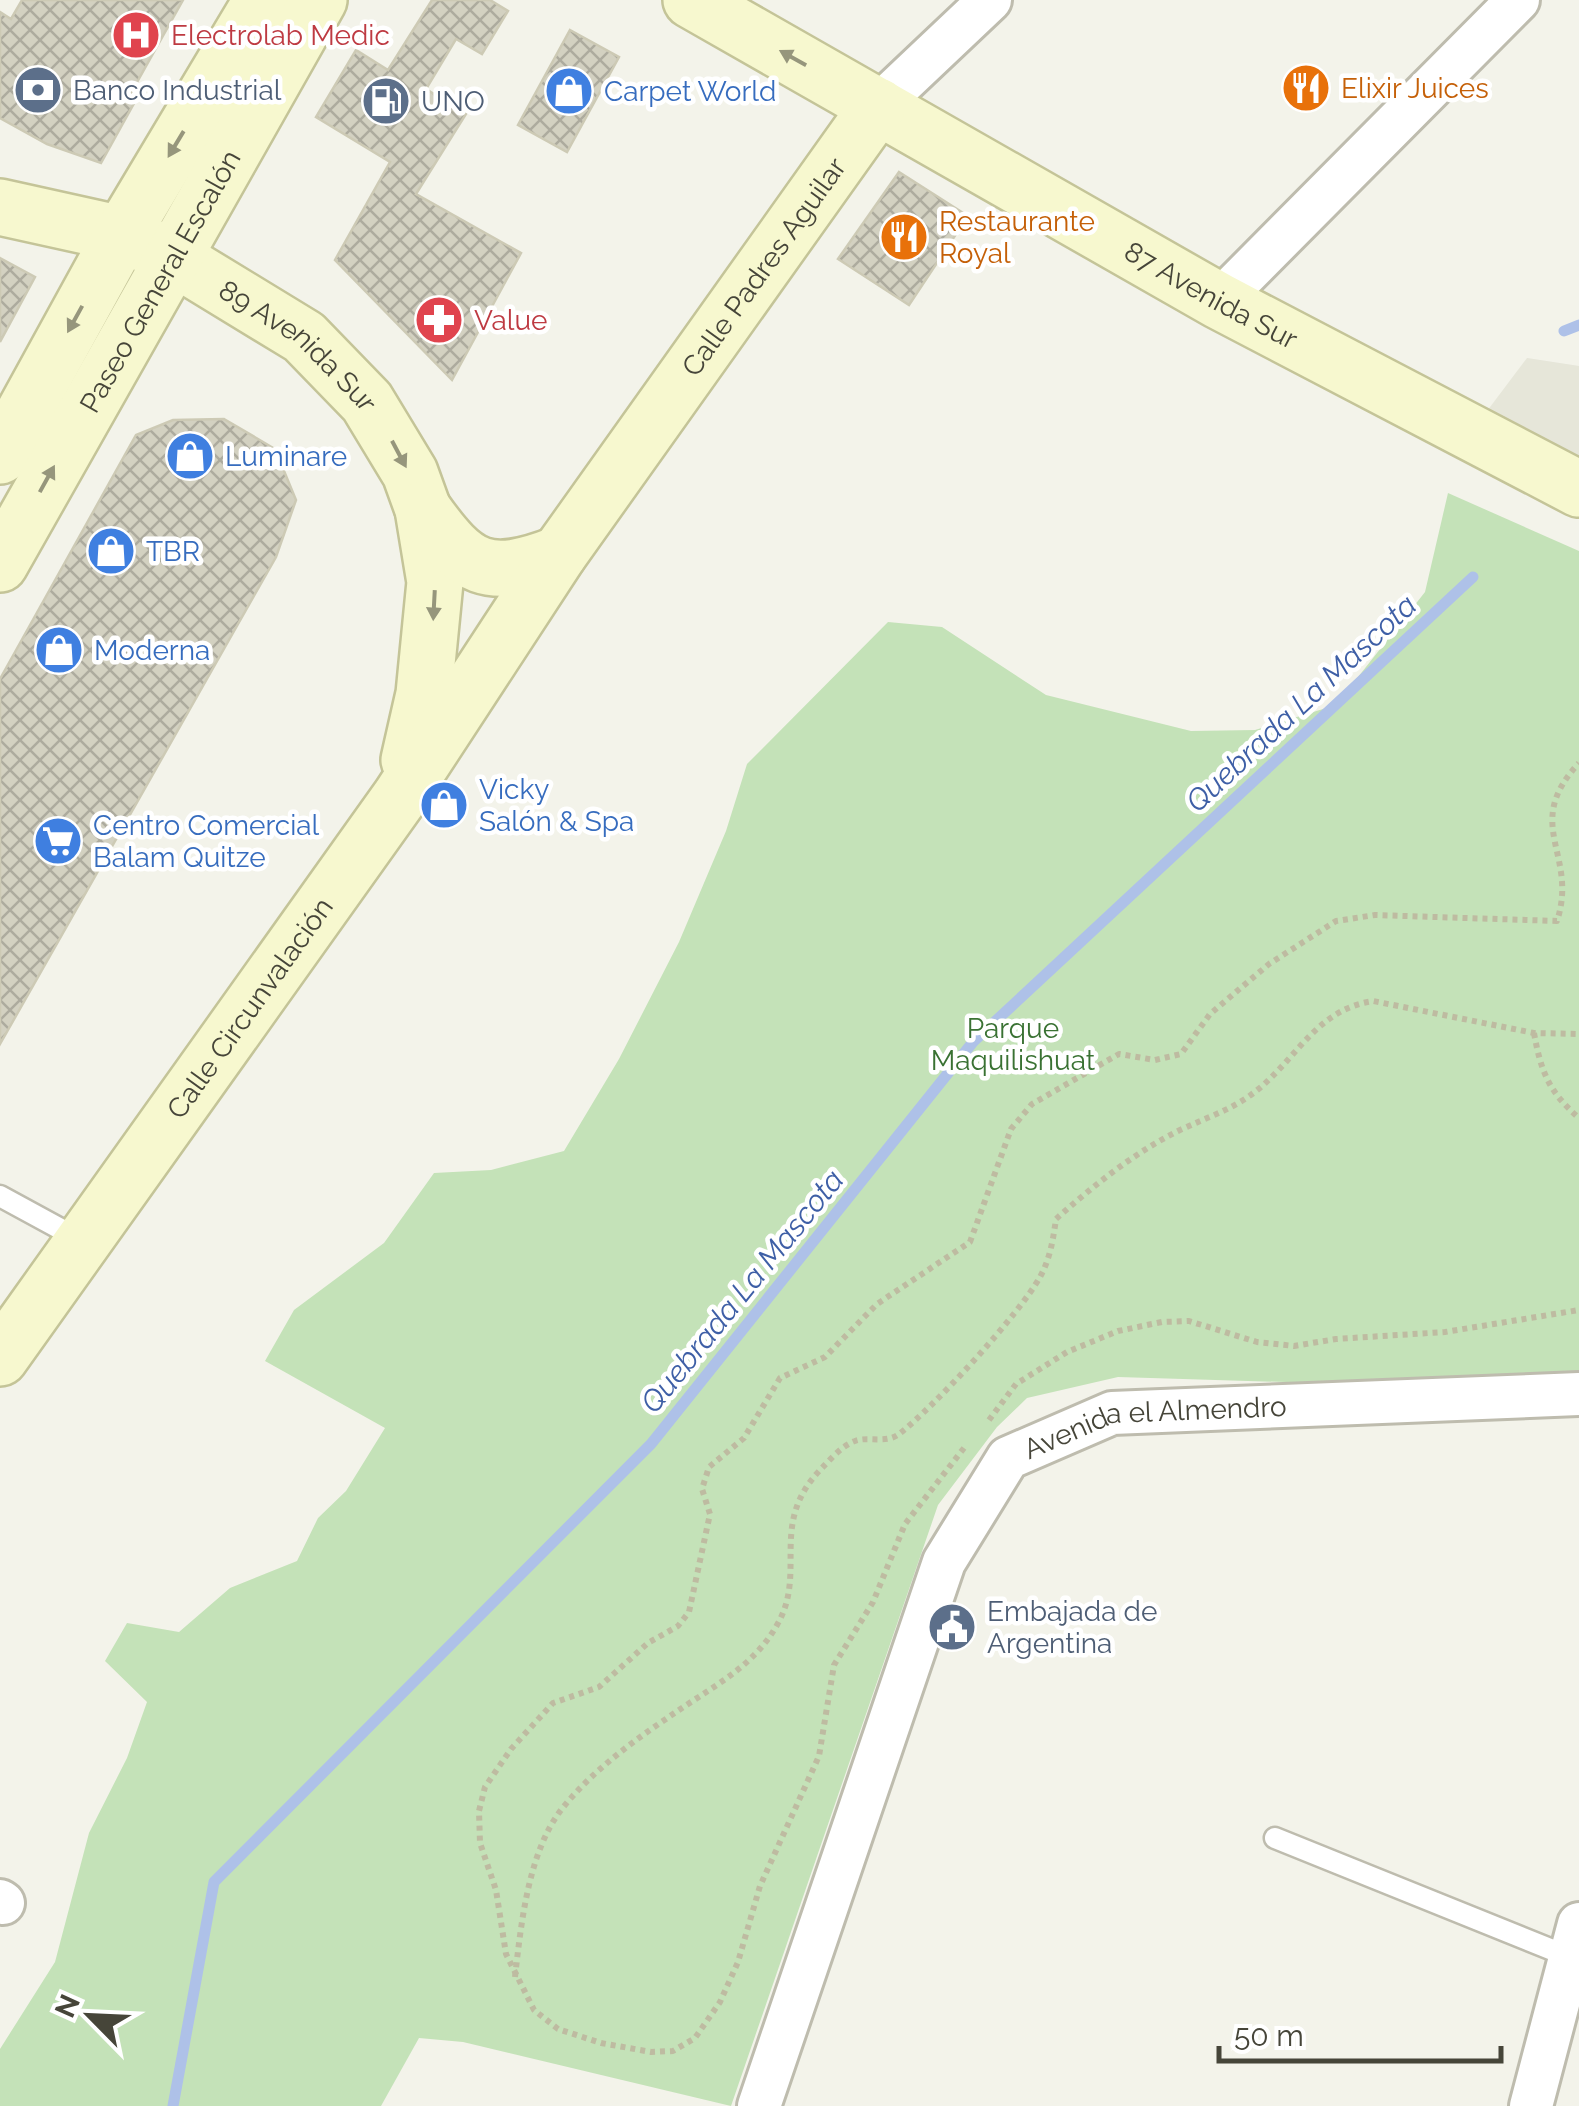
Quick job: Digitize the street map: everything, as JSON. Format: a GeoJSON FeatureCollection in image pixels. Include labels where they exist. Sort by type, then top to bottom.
{"type":"FeatureCollection","features":[{"type":"Feature","properties":{"kind":"street","name":"Paseo General Escalón"},"geometry":{"type":"LineString","coordinates":[[0,456],[122,234],[262,0]]}},
{"type":"Feature","properties":{"kind":"street","name":"Paseo General Escalón"},"geometry":{"type":"LineString","coordinates":[[0,564],[171,256],[320,0]]}},
{"type":"Feature","properties":{"kind":"street","name":"87 Avenida Sur"},"geometry":{"type":"LineString","coordinates":[[690,0],[1219,301],[1579,489]]}},
{"type":"Feature","properties":{"kind":"street","name":"Calle Padres Aguilar"},"geometry":{"type":"LineString","coordinates":[[559,554],[878,106],[990,0]]}},
{"type":"Feature","properties":{"kind":"street"},"geometry":{"type":"LineString","coordinates":[[1219,301],[1518,0]]}},
{"type":"Feature","properties":{"kind":"street","name":"89 Avenida Sur"},"geometry":{"type":"LineString","coordinates":[[0,206],[122,234],[171,256],[304,337],[336,366],[393,442],[422,509],[451,549],[481,569],[520,569],[559,554]]}},
{"type":"Feature","properties":{"kind":"street","name":"89 Avenida Sur"},"geometry":{"type":"LineString","coordinates":[[400,797],[431,646],[435,582],[422,509]]}},
{"type":"Feature","properties":{"kind":"street","name":"Calle Circunvalación"},"geometry":{"type":"LineString","coordinates":[[0,1358],[400,797],[559,554]]}},
{"type":"Feature","properties":{"kind":"street","name":"Avenida el Almendro"},"geometry":{"type":"LineString","coordinates":[[759,2106],[944,1562],[1008,1458],[1112,1413],[1579,1394]]}},
{"type":"Feature","properties":{"kind":"street"},"geometry":{"type":"LineString","coordinates":[[1531,2106],[1575,1940]]}},
{"type":"Feature","properties":{"kind":"lane"},"geometry":{"type":"LineString","coordinates":[[0,1196],[81,1240]]}},
{"type":"Feature","properties":{"kind":"lane"},"geometry":{"type":"LineString","coordinates":[[1275,1838],[1575,1940]]}},
{"type":"Feature","properties":{"kind":"path"},"geometry":{"type":"LineString","coordinates":[[976,1436],[949,1464],[905,1524],[873,1602],[834,1664],[810,1783],[760,1886],[738,1962],[720,2002],[695,2038],[672,2051],[651,2052],[602,2043],[558,2028],[534,2010],[515,1978],[480,1842],[478,1810],[486,1788],[512,1749],[553,1703],[599,1687],[648,1643],[678,1626],[689,1612],[710,1514],[702,1489],[708,1468],[744,1438],[780,1378],[825,1357],[877,1304],[970,1242],[1011,1129],[1032,1104],[1119,1054],[1155,1060],[1180,1054],[1210,1014],[1239,989],[1336,921],[1374,915],[1556,921],[1570,879],[1554,828],[1554,803],[1579,762]]}},
{"type":"Feature","properties":{"kind":"path"},"geometry":{"type":"LineString","coordinates":[[515,1978],[543,1846],[560,1812],[620,1752],[756,1659],[787,1601],[788,1530],[802,1489],[855,1440],[895,1438],[918,1416],[1015,1312],[1041,1276],[1052,1247],[1056,1219],[1094,1185],[1180,1130],[1228,1112],[1264,1084],[1323,1020],[1347,1004],[1373,1001],[1534,1033],[1579,1034]]}},
{"type":"Feature","properties":{"kind":"path"},"geometry":{"type":"LineString","coordinates":[[1534,1033],[1540,1070],[1553,1095],[1579,1118]]}},
{"type":"Feature","properties":{"kind":"path"},"geometry":{"type":"LineString","coordinates":[[988,1422],[1016,1384],[1067,1352],[1118,1331],[1162,1322],[1189,1322],[1257,1342],[1294,1346],[1336,1339],[1445,1332],[1579,1310]]}},
{"type":"Feature","properties":{"kind":"shaded area"},"geometry":{"type":"Polygon","coordinates":[[[1527,358],[1579,366],[1579,466],[1472,431],[1527,358]]]}},
{"type":"Feature","properties":{"kind":"green space","name":"Parque Maquilishuat"},"geometry":{"type":"Polygon","coordinates":[[[1448,493],[1579,551],[1579,1391],[1118,1377],[1027,1398],[997,1427],[938,1505],[731,2106],[463,2042],[419,2038],[381,2106],[0,2106],[0,2049],[55,1962],[89,1833],[127,1758],[147,1702],[105,1661],[127,1623],[179,1632],[230,1588],[297,1561],[318,1518],[346,1491],[385,1428],[265,1361],[294,1310],[384,1243],[434,1173],[491,1170],[564,1151],[619,1059],[679,942],[726,831],[747,764],[888,622],[942,627],[1046,695],[1191,731],[1255,730],[1336,705],[1425,592],[1448,493]]]}},
{"type":"Feature","properties":{"kind":"building"},"geometry":{"type":"Polygon","coordinates":[[[22,0],[183,0],[131,93],[138,96],[101,163],[47,144],[0,118],[0,12],[11,19],[22,0]]]}},
{"type":"Feature","properties":{"kind":"building"},"geometry":{"type":"Polygon","coordinates":[[[432,0],[490,0],[508,11],[482,54],[456,39],[426,89],[466,114],[416,194],[521,253],[452,380],[335,260],[390,162],[316,117],[356,50],[388,70],[432,0]]]}},
{"type":"Feature","properties":{"kind":"building","name":"Carpet World"},"geometry":{"type":"Polygon","coordinates":[[[570,30],[619,57],[567,152],[518,125],[570,30]]]}},
{"type":"Feature","properties":{"kind":"building","name":"Restaurante Royal"},"geometry":{"type":"Polygon","coordinates":[[[899,172],[968,216],[909,305],[838,259],[899,172]]]}},
{"type":"Feature","properties":{"kind":"building"},"geometry":{"type":"Polygon","coordinates":[[[0,258],[35,277],[0,342],[0,258]]]}},
{"type":"Feature","properties":{"kind":"building","name":"Centro Comercial Balam Quitze"},"geometry":{"type":"Polygon","coordinates":[[[224,419],[275,449],[296,500],[276,557],[0,1044],[0,679],[136,435],[173,420],[224,419]]]}},
{"type":"Feature","properties":{"kind":"waterway","name":"Quebrada La Mascota"},"geometry":{"type":"LineString","coordinates":[[1564,331],[1579,325]]}},
{"type":"Feature","properties":{"kind":"waterway","name":"Quebrada La Mascota"},"geometry":{"type":"LineString","coordinates":[[173,2106],[214,1882],[651,1444],[973,1042],[1473,577]]}},
{"type":"Feature","properties":{"kind":"place","name":"Electrolab Medic"},"geometry":{"type":"Point","coordinates":[136,35]}},
{"type":"Feature","properties":{"kind":"place","name":"Elixir Juices"},"geometry":{"type":"Point","coordinates":[1306,88]}},
{"type":"Feature","properties":{"kind":"place","name":"Banco Industrial"},"geometry":{"type":"Point","coordinates":[38,90]}},
{"type":"Feature","properties":{"kind":"place","name":"Carpet World"},"geometry":{"type":"Point","coordinates":[569,91]}},
{"type":"Feature","properties":{"kind":"place","name":"UNO"},"geometry":{"type":"Point","coordinates":[386,101]}},
{"type":"Feature","properties":{"kind":"place","name":"Restaurante Royal"},"geometry":{"type":"Point","coordinates":[904,237]}},
{"type":"Feature","properties":{"kind":"place","name":"Value"},"geometry":{"type":"Point","coordinates":[439,320]}},
{"type":"Feature","properties":{"kind":"place","name":"Luminare"},"geometry":{"type":"Point","coordinates":[190,456]}},
{"type":"Feature","properties":{"kind":"place","name":"TBR"},"geometry":{"type":"Point","coordinates":[111,551]}},
{"type":"Feature","properties":{"kind":"place","name":"Moderna"},"geometry":{"type":"Point","coordinates":[59,650]}},
{"type":"Feature","properties":{"kind":"place","name":"Vicky Salón & Spa"},"geometry":{"type":"Point","coordinates":[444,805]}},
{"type":"Feature","properties":{"kind":"place","name":"Centro Comercial Balam Quitze"},"geometry":{"type":"Point","coordinates":[58,841]}},
{"type":"Feature","properties":{"kind":"place","name":"Embajada de Argentina"},"geometry":{"type":"Point","coordinates":[952,1627]}}]}
